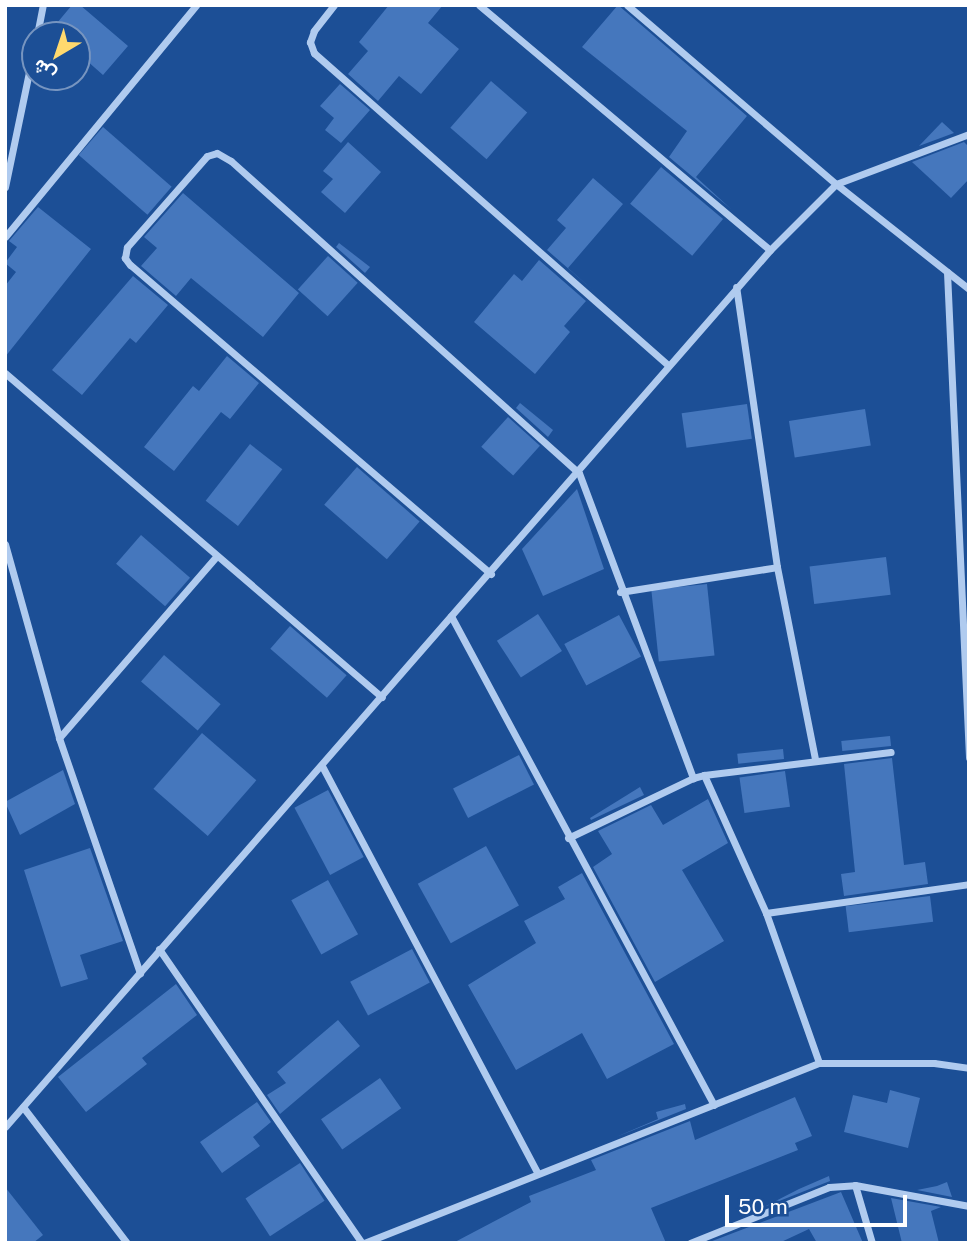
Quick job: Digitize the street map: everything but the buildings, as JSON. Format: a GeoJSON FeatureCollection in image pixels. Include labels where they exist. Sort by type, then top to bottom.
{"type":"FeatureCollection","features":[{"type":"Feature","properties":{"kind":"street"},"geometry":{"type":"LineString","coordinates":[[5,237],[196,5]]}},
{"type":"Feature","properties":{"kind":"street"},"geometry":{"type":"LineString","coordinates":[[334,5],[314,31],[310,42],[314,53],[668,365]]}},
{"type":"Feature","properties":{"kind":"street"},"geometry":{"type":"LineString","coordinates":[[479,5],[770,250]]}},
{"type":"Feature","properties":{"kind":"street"},"geometry":{"type":"LineString","coordinates":[[627,5],[836,184],[969,289]]}},
{"type":"Feature","properties":{"kind":"street"},"geometry":{"type":"LineString","coordinates":[[5,187],[25,91]]}},
{"type":"Feature","properties":{"kind":"street"},"geometry":{"type":"LineString","coordinates":[[5,1127],[451,616],[491,574],[668,365],[770,250],[836,184],[969,134]]}},
{"type":"Feature","properties":{"kind":"street"},"geometry":{"type":"LineString","coordinates":[[491,574],[125,258],[127,247],[204,158],[222,155],[579,473],[620,592],[693,778]]}},
{"type":"Feature","properties":{"kind":"street"},"geometry":{"type":"LineString","coordinates":[[947,272],[969,758]]}},
{"type":"Feature","properties":{"kind":"street"},"geometry":{"type":"LineString","coordinates":[[736,288],[777,567],[815,759]]}},
{"type":"Feature","properties":{"kind":"street"},"geometry":{"type":"LineString","coordinates":[[5,373],[215,558],[382,697]]}},
{"type":"Feature","properties":{"kind":"street"},"geometry":{"type":"LineString","coordinates":[[5,544],[59,738],[140,973]]}},
{"type":"Feature","properties":{"kind":"street"},"geometry":{"type":"LineString","coordinates":[[59,738],[215,558]]}},
{"type":"Feature","properties":{"kind":"street"},"geometry":{"type":"LineString","coordinates":[[620,592],[777,567]]}},
{"type":"Feature","properties":{"kind":"street"},"geometry":{"type":"LineString","coordinates":[[451,616],[713,1105]]}},
{"type":"Feature","properties":{"kind":"street"},"geometry":{"type":"LineString","coordinates":[[568,838],[704,775],[815,759],[891,752]]}},
{"type":"Feature","properties":{"kind":"street"},"geometry":{"type":"LineString","coordinates":[[322,766],[537,1172]]}},
{"type":"Feature","properties":{"kind":"street"},"geometry":{"type":"LineString","coordinates":[[704,775],[766,913],[818,1063]]}},
{"type":"Feature","properties":{"kind":"street"},"geometry":{"type":"LineString","coordinates":[[766,913],[969,884]]}},
{"type":"Feature","properties":{"kind":"street"},"geometry":{"type":"LineString","coordinates":[[159,949],[363,1243],[818,1063],[934,1063],[969,1068]]}},
{"type":"Feature","properties":{"kind":"street"},"geometry":{"type":"LineString","coordinates":[[23,1107],[127,1243]]}},
{"type":"Feature","properties":{"kind":"street"},"geometry":{"type":"LineString","coordinates":[[855,1185],[872,1243]]}},
{"type":"Feature","properties":{"kind":"street"},"geometry":{"type":"LineString","coordinates":[[690,1243],[805,1194],[855,1185],[969,1206]]}}]}
